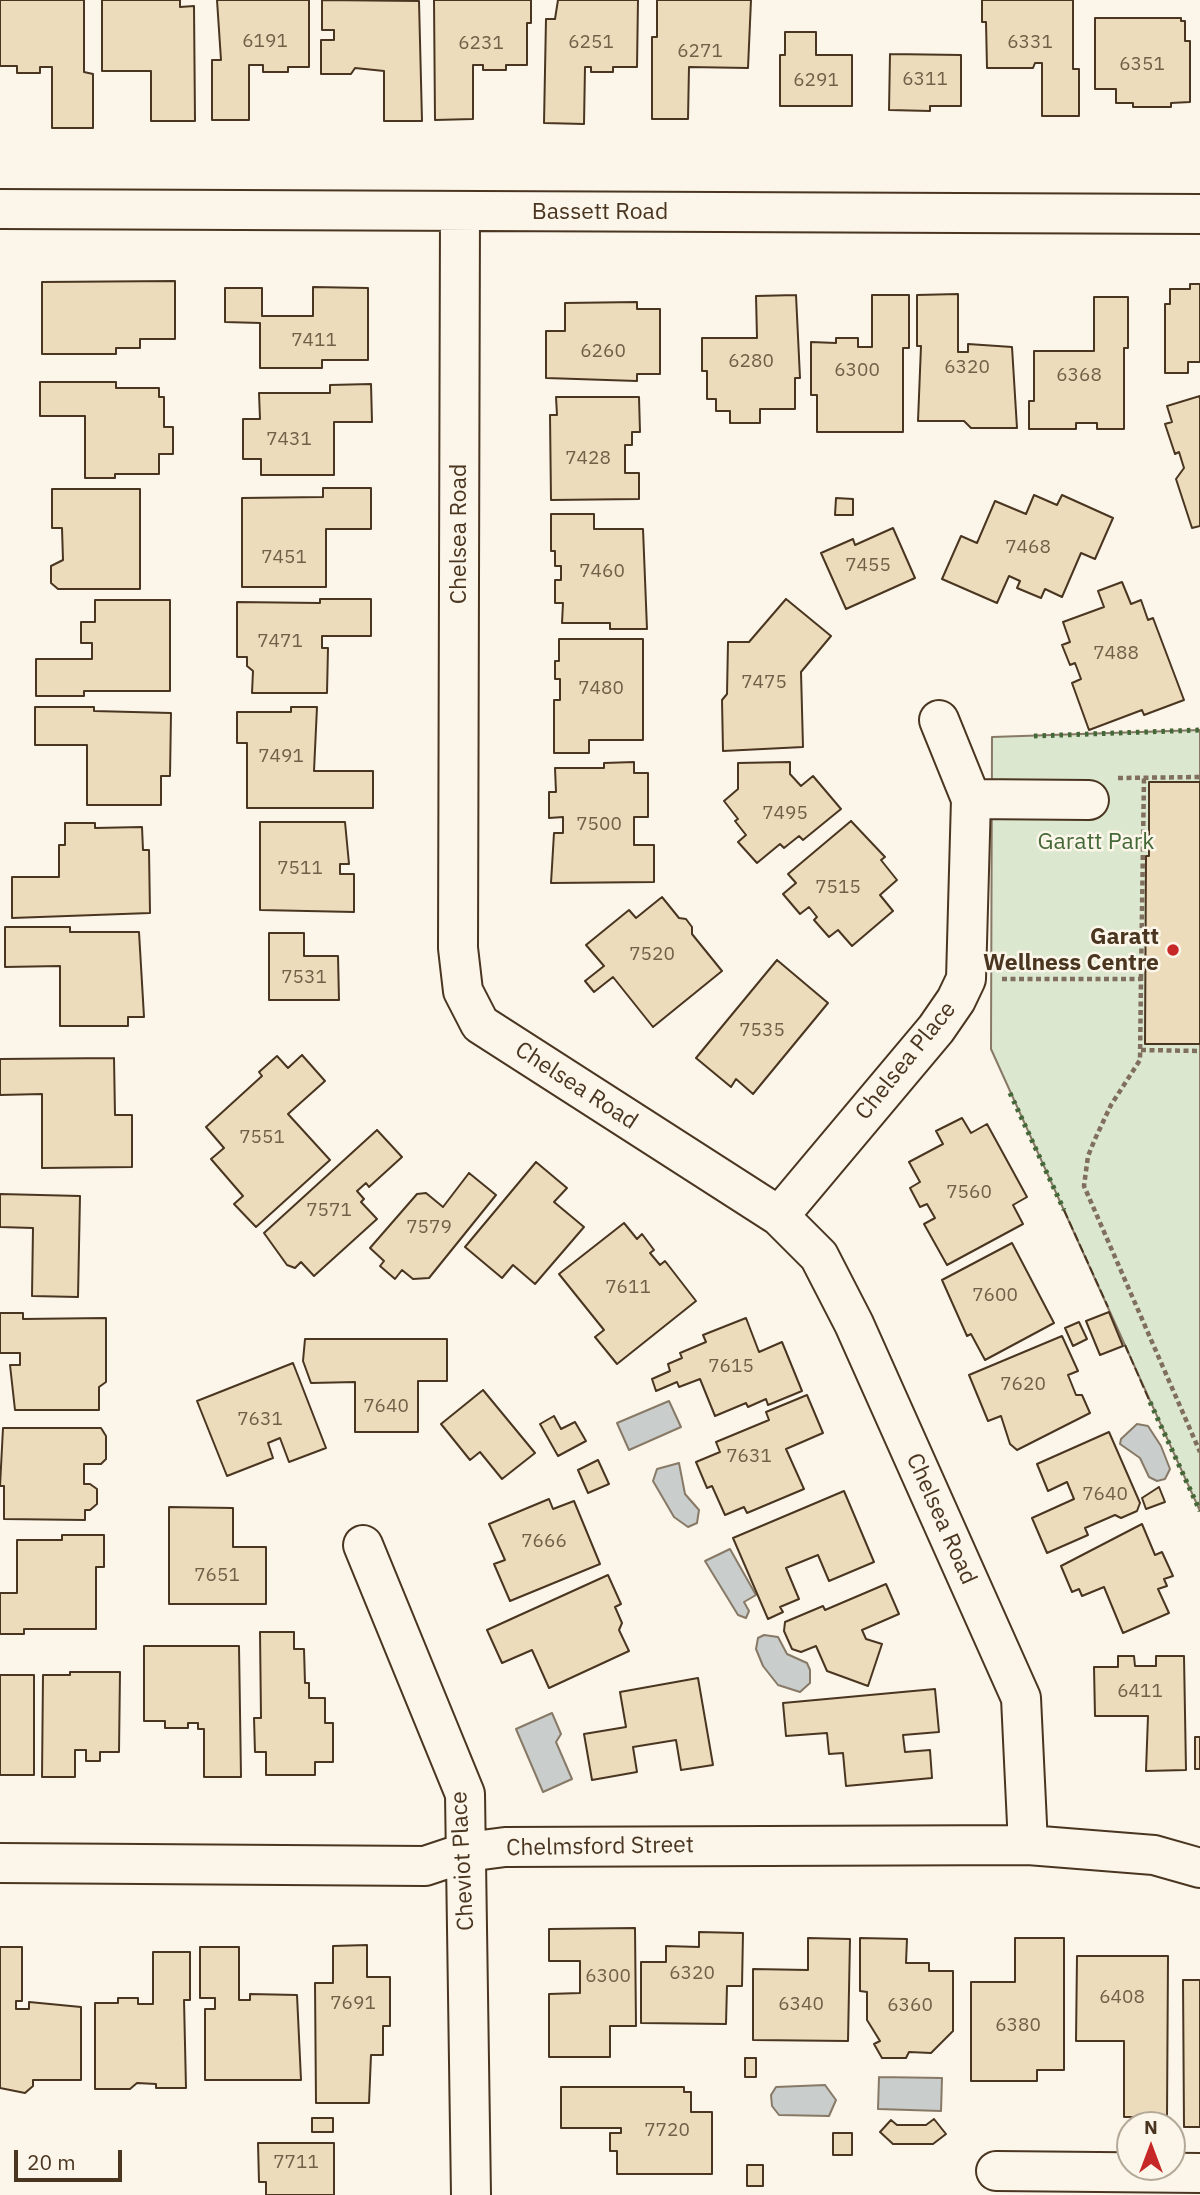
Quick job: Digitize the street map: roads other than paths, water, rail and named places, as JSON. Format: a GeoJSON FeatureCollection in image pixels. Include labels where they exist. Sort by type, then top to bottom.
{"type":"FeatureCollection","features":[{"type":"Feature","properties":{"kind":"street","name":"Bassett Road"},"geometry":{"type":"LineString","coordinates":[[0,209],[1200,214]]}},
{"type":"Feature","properties":{"kind":"street","name":"Chelsea Road"},"geometry":{"type":"LineString","coordinates":[[460,212],[458,948],[463,991],[480,1024],[779,1216],[820,1256],[835,1282],[1021,1698],[1028,1845]]}},
{"type":"Feature","properties":{"kind":"street","name":"Chelsea Place"},"geometry":{"type":"LineString","coordinates":[[779,1216],[936,1029],[956,1000],[966,979],[971,799],[939,720]]}},
{"type":"Feature","properties":{"kind":"street"},"geometry":{"type":"LineString","coordinates":[[971,799],[1089,800]]}},
{"type":"Feature","properties":{"kind":"street","name":"Cheviot Place"},"geometry":{"type":"LineString","coordinates":[[363,1545],[465,1794],[471,2195]]}},
{"type":"Feature","properties":{"kind":"street","name":"Chelmsford Street"},"geometry":{"type":"LineString","coordinates":[[0,1863],[425,1866],[467,1852],[505,1847],[1028,1845],[1154,1855],[1200,1868]]}},
{"type":"Feature","properties":{"kind":"street"},"geometry":{"type":"LineString","coordinates":[[996,2171],[1200,2173]]}},
{"type":"Feature","properties":{"kind":"place","name":"Garatt Wellness Centre"},"geometry":{"type":"Point","coordinates":[1173,950]}},
{"type":"Feature","properties":{"kind":"park label","name":"Garatt Park"},"geometry":{"type":"Point","coordinates":[1096,842]}}]}
